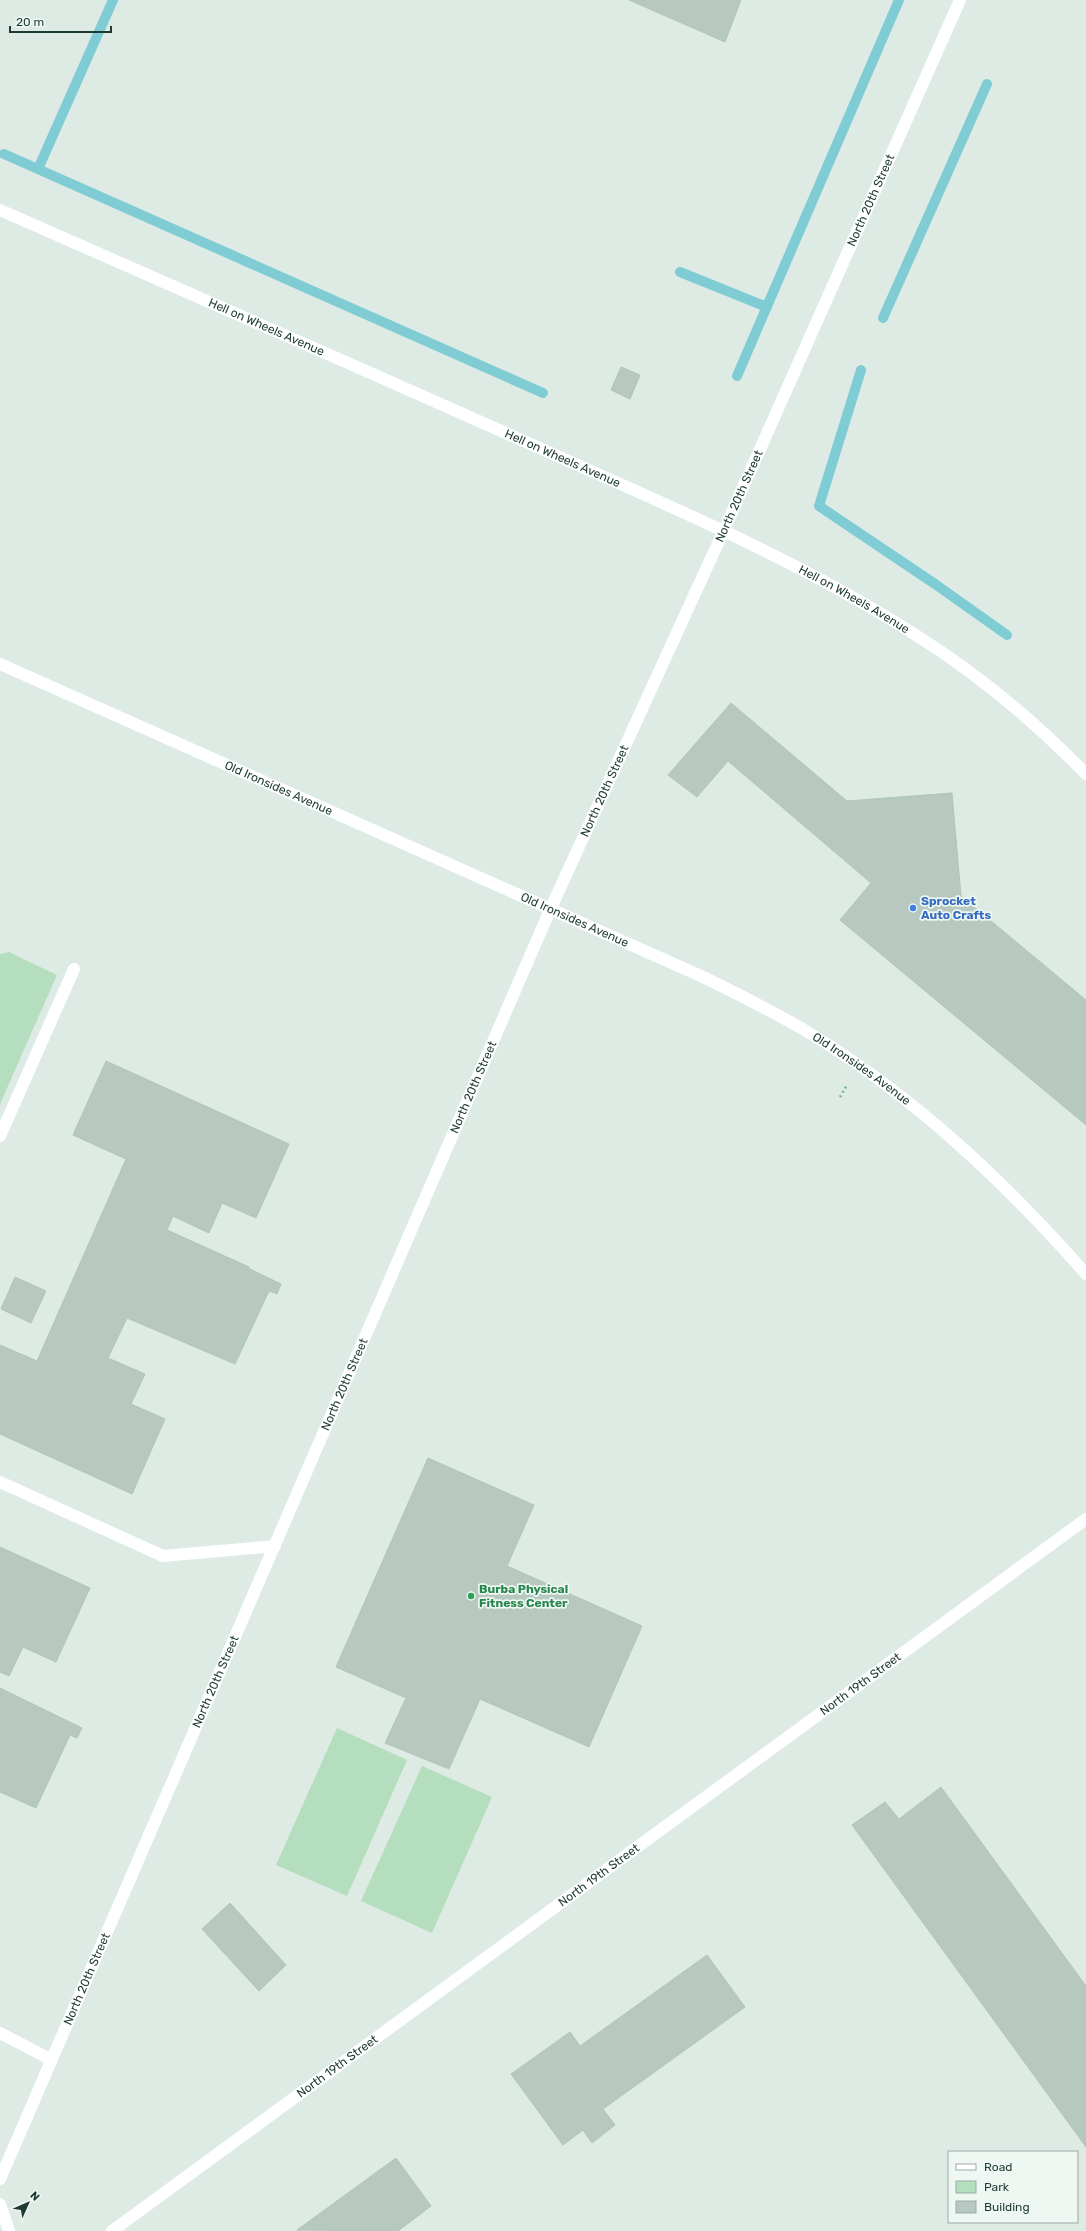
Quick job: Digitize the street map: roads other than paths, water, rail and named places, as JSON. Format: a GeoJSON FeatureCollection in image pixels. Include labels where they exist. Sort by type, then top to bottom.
{"type":"FeatureCollection","features":[{"type":"Feature","properties":{"kind":"street","name":"North 20th Street"},"geometry":{"type":"LineString","coordinates":[[0,2179],[550,910],[724,530],[960,0]]}},
{"type":"Feature","properties":{"kind":"street","name":"Hell on Wheels Avenue"},"geometry":{"type":"LineString","coordinates":[[0,210],[724,530],[857,600],[914,634],[1010,703],[1054,741],[1086,774]]}},
{"type":"Feature","properties":{"kind":"street","name":"Old Ironsides Avenue"},"geometry":{"type":"LineString","coordinates":[[0,664],[701,976],[761,1005],[811,1034],[860,1066],[966,1150],[1042,1224],[1086,1274]]}},
{"type":"Feature","properties":{"kind":"street"},"geometry":{"type":"LineString","coordinates":[[0,1136],[74,969]]}},
{"type":"Feature","properties":{"kind":"street"},"geometry":{"type":"LineString","coordinates":[[0,1482],[163,1556],[274,1546]]}},
{"type":"Feature","properties":{"kind":"street","name":"North 19th Street"},"geometry":{"type":"LineString","coordinates":[[112,2231],[1086,1520]]}},
{"type":"Feature","properties":{"kind":"street"},"geometry":{"type":"LineString","coordinates":[[0,2033],[52,2060]]}},
{"type":"Feature","properties":{"kind":"street"},"geometry":{"type":"LineString","coordinates":[[0,2204],[9,2231]]}},
{"type":"Feature","properties":{"kind":"waterway"},"geometry":{"type":"LineString","coordinates":[[38,169],[113,0]]}},
{"type":"Feature","properties":{"kind":"waterway"},"geometry":{"type":"LineString","coordinates":[[737,376],[899,0]]}},
{"type":"Feature","properties":{"kind":"waterway"},"geometry":{"type":"LineString","coordinates":[[883,318],[987,84]]}},
{"type":"Feature","properties":{"kind":"waterway"},"geometry":{"type":"LineString","coordinates":[[4,154],[543,393]]}},
{"type":"Feature","properties":{"kind":"waterway"},"geometry":{"type":"LineString","coordinates":[[680,272],[767,307]]}},
{"type":"Feature","properties":{"kind":"waterway"},"geometry":{"type":"LineString","coordinates":[[861,370],[819,506],[935,584],[1007,635]]}},
{"type":"Feature","properties":{"kind":"place","name":"Sprocket Auto Crafts"},"geometry":{"type":"Point","coordinates":[913,908]}},
{"type":"Feature","properties":{"kind":"place","name":"Burba Physical Fitness Center"},"geometry":{"type":"Point","coordinates":[471,1596]}}]}
